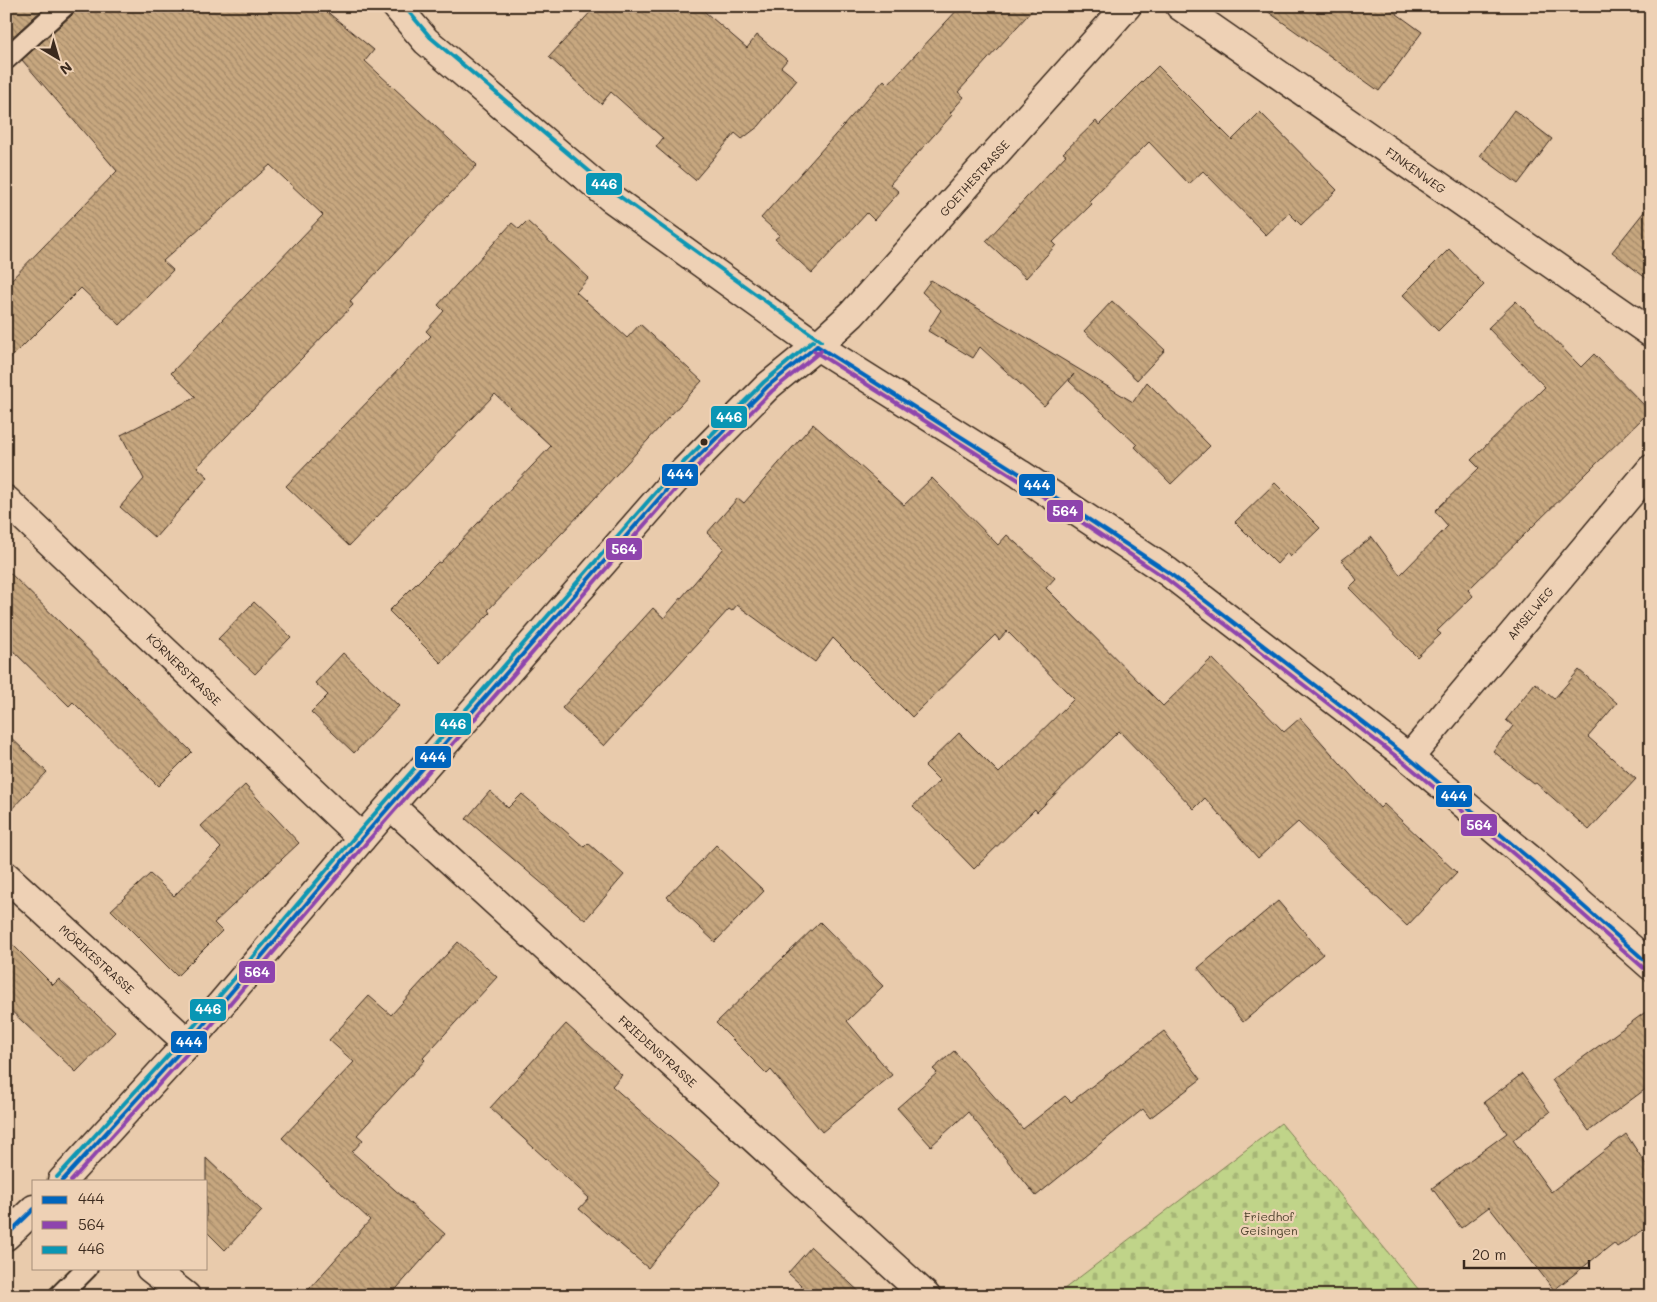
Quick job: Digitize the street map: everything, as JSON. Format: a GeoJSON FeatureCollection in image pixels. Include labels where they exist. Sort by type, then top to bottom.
{"type":"FeatureCollection","features":[{"type":"Feature","properties":{"kind":"street"},"geometry":{"type":"LineString","coordinates":[[396,6],[426,41],[611,198],[817,346],[1020,474],[1168,572],[1409,758],[1531,860],[1651,966]]}},
{"type":"Feature","properties":{"kind":"street","name":"GOETHESTRASSE"},"geometry":{"type":"LineString","coordinates":[[63,1180],[188,1043],[362,838],[676,479],[768,386],[817,346],[852,314],[1127,6]]}},
{"type":"Feature","properties":{"kind":"street","name":"FINKENWEG"},"geometry":{"type":"LineString","coordinates":[[1180,6],[1651,333]]}},
{"type":"Feature","properties":{"kind":"street","name":"AMSELWEG"},"geometry":{"type":"LineString","coordinates":[[1409,758],[1651,469]]}},
{"type":"Feature","properties":{"kind":"street","name":"KÖRNERSTRASSE"},"geometry":{"type":"LineString","coordinates":[[6,500],[362,838]]}},
{"type":"Feature","properties":{"kind":"street","name":"FRIEDENSTRASSE"},"geometry":{"type":"LineString","coordinates":[[391,806],[926,1296]]}},
{"type":"Feature","properties":{"kind":"street","name":"MÖRIKESTRASSE"},"geometry":{"type":"LineString","coordinates":[[6,876],[188,1043]]}},
{"type":"Feature","properties":{"kind":"street"},"geometry":{"type":"LineString","coordinates":[[6,1236],[32,1211]]}},
{"type":"Feature","properties":{"kind":"street"},"geometry":{"type":"LineString","coordinates":[[153,1270],[186,1296]]}},
{"type":"Feature","properties":{"kind":"lane"},"geometry":{"type":"LineString","coordinates":[[6,59],[64,6]]}},
{"type":"Feature","properties":{"kind":"lane"},"geometry":{"type":"LineString","coordinates":[[59,1296],[85,1270]]}},
{"type":"Feature","properties":{"kind":"green space","name":"Friedhof Geisingen"},"geometry":{"type":"Polygon","coordinates":[[[1281,1123],[1424,1296],[1055,1296],[1281,1123]]]}},
{"type":"Feature","properties":{"kind":"building"},"geometry":{"type":"Polygon","coordinates":[[[6,6],[46,6],[6,43],[6,6]]]}},
{"type":"Feature","properties":{"kind":"building"},"geometry":{"type":"Polygon","coordinates":[[[76,6],[320,6],[374,50],[365,61],[477,165],[350,301],[353,305],[197,467],[208,477],[155,538],[120,507],[144,479],[121,435],[196,397],[171,373],[323,215],[270,165],[163,261],[173,270],[120,325],[81,288],[6,363],[6,285],[117,171],[22,60],[72,15],[76,6]]]}},
{"type":"Feature","properties":{"kind":"building"},"geometry":{"type":"Polygon","coordinates":[[[596,6],[698,6],[747,48],[757,35],[787,60],[781,67],[797,80],[759,126],[742,139],[735,133],[695,180],[656,147],[663,138],[611,92],[601,104],[549,57],[596,6]]]}},
{"type":"Feature","properties":{"kind":"building"},"geometry":{"type":"Polygon","coordinates":[[[961,6],[1036,6],[958,92],[964,97],[950,113],[952,115],[890,184],[899,192],[874,220],[867,213],[812,273],[775,239],[780,235],[761,218],[884,80],[888,84],[961,6]]]}},
{"type":"Feature","properties":{"kind":"building"},"geometry":{"type":"Polygon","coordinates":[[[1260,6],[1386,6],[1422,32],[1379,91],[1260,6]]]}},
{"type":"Feature","properties":{"kind":"building"},"geometry":{"type":"Polygon","coordinates":[[[1158,66],[1232,140],[1260,112],[1337,190],[1301,225],[1289,213],[1266,235],[1203,171],[1189,184],[1149,142],[1089,201],[1092,204],[1053,242],[1056,245],[1026,278],[986,241],[1066,155],[1063,153],[1096,121],[1099,125],[1158,66]]]}},
{"type":"Feature","properties":{"kind":"building"},"geometry":{"type":"Polygon","coordinates":[[[1514,110],[1552,139],[1518,184],[1480,156],[1514,110]]]}},
{"type":"Feature","properties":{"kind":"building"},"geometry":{"type":"Polygon","coordinates":[[[1651,203],[1651,282],[1612,252],[1651,203]]]}},
{"type":"Feature","properties":{"kind":"building"},"geometry":{"type":"Polygon","coordinates":[[[527,221],[589,278],[576,292],[627,338],[640,324],[702,381],[583,511],[488,610],[490,613],[441,663],[389,611],[438,562],[440,563],[551,446],[495,394],[349,546],[286,486],[431,336],[426,331],[444,311],[438,305],[512,223],[519,229],[527,221]]]}},
{"type":"Feature","properties":{"kind":"building"},"geometry":{"type":"Polygon","coordinates":[[[1449,249],[1484,285],[1438,331],[1403,295],[1449,249]]]}},
{"type":"Feature","properties":{"kind":"building"},"geometry":{"type":"Polygon","coordinates":[[[931,280],[1133,402],[1147,382],[1210,446],[1171,484],[1135,447],[1137,445],[1069,381],[1074,374],[1044,406],[980,347],[973,358],[928,331],[941,310],[922,292],[931,280]]]}},
{"type":"Feature","properties":{"kind":"building"},"geometry":{"type":"Polygon","coordinates":[[[1112,301],[1165,350],[1137,380],[1084,331],[1112,301]]]}},
{"type":"Feature","properties":{"kind":"building"},"geometry":{"type":"Polygon","coordinates":[[[1516,301],[1581,367],[1594,354],[1650,411],[1468,590],[1473,596],[1437,631],[1441,634],[1417,657],[1349,588],[1357,580],[1342,560],[1372,537],[1400,575],[1448,526],[1435,511],[1479,468],[1471,460],[1545,387],[1488,328],[1516,301]]]}},
{"type":"Feature","properties":{"kind":"building"},"geometry":{"type":"Polygon","coordinates":[[[813,424],[904,505],[932,478],[998,545],[1007,535],[1055,578],[1046,588],[1163,706],[1212,658],[1284,732],[1300,718],[1380,808],[1384,804],[1457,873],[1407,926],[1298,822],[1258,858],[1205,798],[1194,809],[1119,731],[1037,812],[1035,809],[974,869],[913,806],[940,781],[925,766],[959,733],[999,773],[1074,699],[1007,631],[999,640],[995,635],[912,717],[833,638],[815,662],[737,605],[732,611],[729,609],[604,746],[562,708],[653,608],[664,618],[724,548],[707,533],[738,498],[744,503],[813,424]]]}},
{"type":"Feature","properties":{"kind":"building"},"geometry":{"type":"Polygon","coordinates":[[[1275,483],[1320,528],[1290,557],[1287,553],[1277,564],[1235,522],[1275,483]]]}},
{"type":"Feature","properties":{"kind":"building"},"geometry":{"type":"Polygon","coordinates":[[[6,569],[192,752],[158,786],[73,702],[69,706],[6,644],[6,569]]]}},
{"type":"Feature","properties":{"kind":"building"},"geometry":{"type":"Polygon","coordinates":[[[254,602],[291,637],[255,674],[218,639],[254,602]]]}},
{"type":"Feature","properties":{"kind":"building"},"geometry":{"type":"Polygon","coordinates":[[[343,653],[399,706],[354,753],[311,712],[328,695],[315,683],[343,653]]]}},
{"type":"Feature","properties":{"kind":"building"},"geometry":{"type":"Polygon","coordinates":[[[1579,670],[1617,703],[1588,737],[1636,779],[1589,830],[1536,783],[1534,784],[1493,751],[1513,726],[1506,720],[1535,683],[1554,699],[1579,670]]]}},
{"type":"Feature","properties":{"kind":"building"},"geometry":{"type":"Polygon","coordinates":[[[6,733],[47,772],[6,815],[6,733]]]}},
{"type":"Feature","properties":{"kind":"building"},"geometry":{"type":"Polygon","coordinates":[[[245,785],[299,843],[214,923],[222,931],[177,976],[111,910],[150,874],[174,896],[221,848],[201,826],[245,785]]]}},
{"type":"Feature","properties":{"kind":"building"},"geometry":{"type":"Polygon","coordinates":[[[490,791],[508,808],[522,794],[584,847],[588,843],[624,875],[585,920],[466,819],[490,791]]]}},
{"type":"Feature","properties":{"kind":"building"},"geometry":{"type":"Polygon","coordinates":[[[716,845],[764,891],[715,942],[667,897],[716,845]]]}},
{"type":"Feature","properties":{"kind":"building"},"geometry":{"type":"Polygon","coordinates":[[[1278,901],[1323,954],[1243,1022],[1198,968],[1278,901]]]}},
{"type":"Feature","properties":{"kind":"building"},"geometry":{"type":"Polygon","coordinates":[[[820,922],[883,986],[847,1021],[892,1075],[822,1132],[771,1070],[767,1074],[716,1023],[820,922]]]}},
{"type":"Feature","properties":{"kind":"building"},"geometry":{"type":"Polygon","coordinates":[[[6,938],[53,985],[59,979],[115,1032],[76,1072],[6,1006],[6,938]]]}},
{"type":"Feature","properties":{"kind":"building"},"geometry":{"type":"Polygon","coordinates":[[[458,942],[497,977],[423,1058],[425,1060],[357,1135],[363,1140],[352,1152],[445,1234],[390,1296],[303,1296],[370,1220],[282,1138],[354,1062],[329,1040],[369,996],[391,1015],[458,942]]]}},
{"type":"Feature","properties":{"kind":"building"},"geometry":{"type":"Polygon","coordinates":[[[1651,1008],[1651,1085],[1589,1131],[1552,1080],[1651,1008]]]}},
{"type":"Feature","properties":{"kind":"building"},"geometry":{"type":"Polygon","coordinates":[[[566,1024],[622,1075],[612,1086],[721,1182],[648,1268],[579,1209],[589,1198],[490,1108],[566,1024]]]}},
{"type":"Feature","properties":{"kind":"building"},"geometry":{"type":"Polygon","coordinates":[[[1164,1031],[1201,1079],[1150,1118],[1143,1109],[1036,1196],[968,1112],[931,1146],[897,1108],[937,1073],[933,1069],[954,1051],[1023,1129],[1065,1096],[1071,1102],[1164,1031]]]}},
{"type":"Feature","properties":{"kind":"building"},"geometry":{"type":"Polygon","coordinates":[[[1522,1074],[1550,1112],[1513,1140],[1551,1192],[1626,1134],[1651,1172],[1651,1225],[1617,1247],[1614,1243],[1554,1290],[1489,1207],[1461,1228],[1432,1188],[1507,1133],[1484,1102],[1522,1074]]]}},
{"type":"Feature","properties":{"kind":"building"},"geometry":{"type":"Polygon","coordinates":[[[206,1158],[262,1211],[225,1250],[208,1233],[208,1180],[206,1180],[206,1158]]]}},
{"type":"Feature","properties":{"kind":"building"},"geometry":{"type":"Polygon","coordinates":[[[811,1247],[864,1296],[813,1296],[788,1273],[811,1247]]]}},
{"type":"Feature","properties":{"kind":"transit line","name":"446"},"geometry":{"type":"LineString","coordinates":[[404,6],[430,37],[615,193],[821,341]]}},
{"type":"Feature","properties":{"kind":"transit line","name":"446"},"geometry":{"type":"LineString","coordinates":[[57,1177],[183,1039],[357,834],[671,475],[764,382],[813,341]]}},
{"type":"Feature","properties":{"kind":"transit line","name":"444"},"geometry":{"type":"LineString","coordinates":[[817,346],[1020,474],[1168,572],[1409,758],[1531,860],[1651,966]]}},
{"type":"Feature","properties":{"kind":"transit line","name":"444"},"geometry":{"type":"LineString","coordinates":[[63,1180],[188,1043],[362,838],[676,479],[768,386],[817,346]]}},
{"type":"Feature","properties":{"kind":"transit line","name":"564"},"geometry":{"type":"LineString","coordinates":[[814,351],[1017,479],[1164,577],[1405,763],[1527,865],[1647,971]]}},
{"type":"Feature","properties":{"kind":"transit line","name":"564"},"geometry":{"type":"LineString","coordinates":[[72,1180],[193,1047],[367,842],[681,483],[772,391],[821,351]]}},
{"type":"Feature","properties":{"kind":"transit line","name":"444"},"geometry":{"type":"LineString","coordinates":[[6,1236],[32,1211]]}}]}
